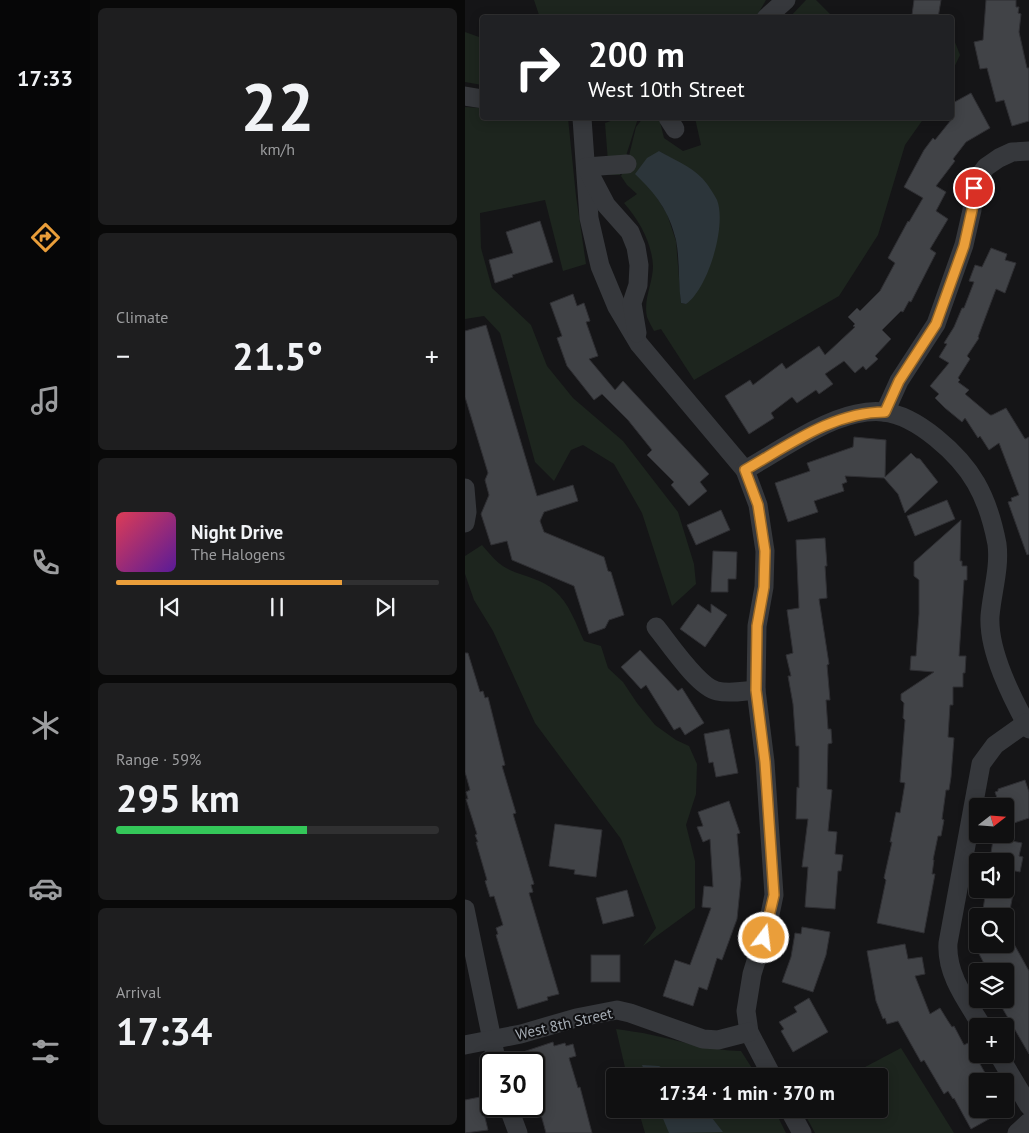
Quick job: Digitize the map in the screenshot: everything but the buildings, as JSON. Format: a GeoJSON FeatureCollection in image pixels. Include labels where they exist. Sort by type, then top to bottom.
{"type":"FeatureCollection","features":[{"type":"Feature","properties":{"kind":"street"},"geometry":{"type":"LineString","coordinates":[[769,15],[785,0]]}},
{"type":"Feature","properties":{"kind":"street"},"geometry":{"type":"LineString","coordinates":[[465,96],[480,98]]}},
{"type":"Feature","properties":{"kind":"street"},"geometry":{"type":"LineString","coordinates":[[582,120],[589,218],[600,266],[617,307],[639,344],[745,470],[758,505],[765,551],[764,587],[757,626],[756,690],[765,762],[774,895],[748,995],[746,1011],[749,1032],[768,1068]]}},
{"type":"Feature","properties":{"kind":"street"},"geometry":{"type":"LineString","coordinates":[[885,412],[899,381],[936,324],[966,240],[977,179],[986,167],[999,158],[1012,152],[1029,151]]}},
{"type":"Feature","properties":{"kind":"street"},"geometry":{"type":"LineString","coordinates":[[586,167],[627,164]]}},
{"type":"Feature","properties":{"kind":"street"},"geometry":{"type":"LineString","coordinates":[[586,167],[606,205],[630,232],[636,247],[639,266],[637,285],[632,303],[639,344]]}},
{"type":"Feature","properties":{"kind":"street"},"geometry":{"type":"LineString","coordinates":[[745,470],[828,423],[855,414],[885,412],[909,420],[939,440],[965,467],[976,482],[985,501],[997,546],[997,570],[990,617],[994,652],[1027,726],[995,745],[981,764],[948,943],[948,961],[954,979],[977,1018]]}},
{"type":"Feature","properties":{"kind":"street"},"geometry":{"type":"LineString","coordinates":[[465,488],[467,512],[465,523]]}},
{"type":"Feature","properties":{"kind":"street"},"geometry":{"type":"LineString","coordinates":[[656,627],[689,669],[715,691],[733,693],[756,690]]}},
{"type":"Feature","properties":{"kind":"street"},"geometry":{"type":"LineString","coordinates":[[465,909],[495,1052]]}},
{"type":"Feature","properties":{"kind":"street","name":"West 8th Street"},"geometry":{"type":"LineString","coordinates":[[465,1045],[493,1040],[597,1013],[617,1010],[703,1039],[718,1040],[749,1032]]}},
{"type":"Feature","properties":{"kind":"street"},"geometry":{"type":"LineString","coordinates":[[1003,1063],[1029,1106]]}},
{"type":"Feature","properties":{"kind":"street"},"geometry":{"type":"LineString","coordinates":[[512,1117],[518,1133]]}},
{"type":"Feature","properties":{"kind":"street"},"geometry":{"type":"LineString","coordinates":[[794,1118],[801,1133]]}},
{"type":"Feature","properties":{"kind":"street"},"geometry":{"type":"LineString","coordinates":[[1017,1133],[1029,1122]]}},
{"type":"Feature","properties":{"kind":"shaded area"},"geometry":{"type":"Polygon","coordinates":[[[534,0],[766,0],[756,15],[539,15],[534,0]]]}},
{"type":"Feature","properties":{"kind":"shaded area"},"geometry":{"type":"Polygon","coordinates":[[[806,0],[816,0],[831,15],[792,15],[806,0]]]}},
{"type":"Feature","properties":{"kind":"shaded area"},"geometry":{"type":"Polygon","coordinates":[[[465,32],[480,37],[480,85],[465,82],[465,32]]]}},
{"type":"Feature","properties":{"kind":"shaded area"},"geometry":{"type":"Polygon","coordinates":[[[954,40],[960,55],[954,68],[954,40]]]}},
{"type":"Feature","properties":{"kind":"shaded area"},"geometry":{"type":"Polygon","coordinates":[[[465,107],[480,108],[480,120],[568,120],[576,196],[586,264],[563,271],[545,200],[480,213],[481,248],[492,288],[531,325],[547,366],[573,398],[623,441],[678,512],[694,564],[696,584],[672,606],[642,513],[614,464],[583,445],[571,450],[554,481],[535,462],[500,333],[484,316],[465,319],[465,107]]]}},
{"type":"Feature","properties":{"kind":"shaded area"},"geometry":{"type":"Polygon","coordinates":[[[613,120],[637,120],[620,175],[609,175],[605,123],[613,120]]]}},
{"type":"Feature","properties":{"kind":"shaded area"},"geometry":{"type":"Polygon","coordinates":[[[641,120],[660,120],[664,138],[683,151],[701,145],[695,120],[923,120],[905,145],[878,235],[839,296],[694,380],[661,329],[654,331],[647,317],[646,304],[653,272],[652,257],[644,232],[624,203],[637,194],[621,176],[627,164],[636,127],[641,120]],[[659,151],[653,191],[667,214],[676,241],[681,303],[686,304],[702,178],[659,151]]]}},
{"type":"Feature","properties":{"kind":"shaded area"},"geometry":{"type":"Polygon","coordinates":[[[659,151],[687,166],[702,178],[717,200],[719,211],[717,240],[708,271],[702,285],[686,304],[681,303],[676,240],[670,220],[655,196],[635,174],[647,158],[659,151]]]}},
{"type":"Feature","properties":{"kind":"shaded area"},"geometry":{"type":"Polygon","coordinates":[[[482,545],[494,559],[506,568],[545,584],[560,596],[572,614],[584,641],[601,646],[608,668],[623,682],[655,725],[676,740],[689,746],[697,764],[696,794],[686,825],[695,861],[695,908],[643,946],[656,928],[621,839],[535,723],[493,631],[474,600],[465,574],[465,556],[482,545]]]}},
{"type":"Feature","properties":{"kind":"shaded area"},"geometry":{"type":"Polygon","coordinates":[[[616,1029],[707,1048],[741,1051],[752,1068],[625,1068],[616,1029]]]}},
{"type":"Feature","properties":{"kind":"shaded area"},"geometry":{"type":"Polygon","coordinates":[[[901,1048],[954,1133],[815,1133],[807,1118],[888,1118],[888,1068],[863,1068],[901,1048]]]}},
{"type":"Feature","properties":{"kind":"shaded area"},"geometry":{"type":"Polygon","coordinates":[[[642,1065],[659,1066],[662,1068],[643,1068],[642,1065]]]}},
{"type":"Feature","properties":{"kind":"shaded area"},"geometry":{"type":"Polygon","coordinates":[[[641,1118],[778,1118],[786,1133],[645,1133],[641,1118]]]}},
{"type":"Feature","properties":{"kind":"shaded area"},"geometry":{"type":"Polygon","coordinates":[[[663,1118],[712,1118],[723,1132],[669,1133],[663,1118]]]}},
{"type":"Feature","properties":{"kind":"route"},"geometry":{"type":"LineString","coordinates":[[764,938],[774,895],[765,762],[756,690],[757,626],[764,587],[765,551],[758,505],[745,470],[828,423],[855,414],[885,412],[899,381],[936,324],[968,233],[974,188]]}}]}
